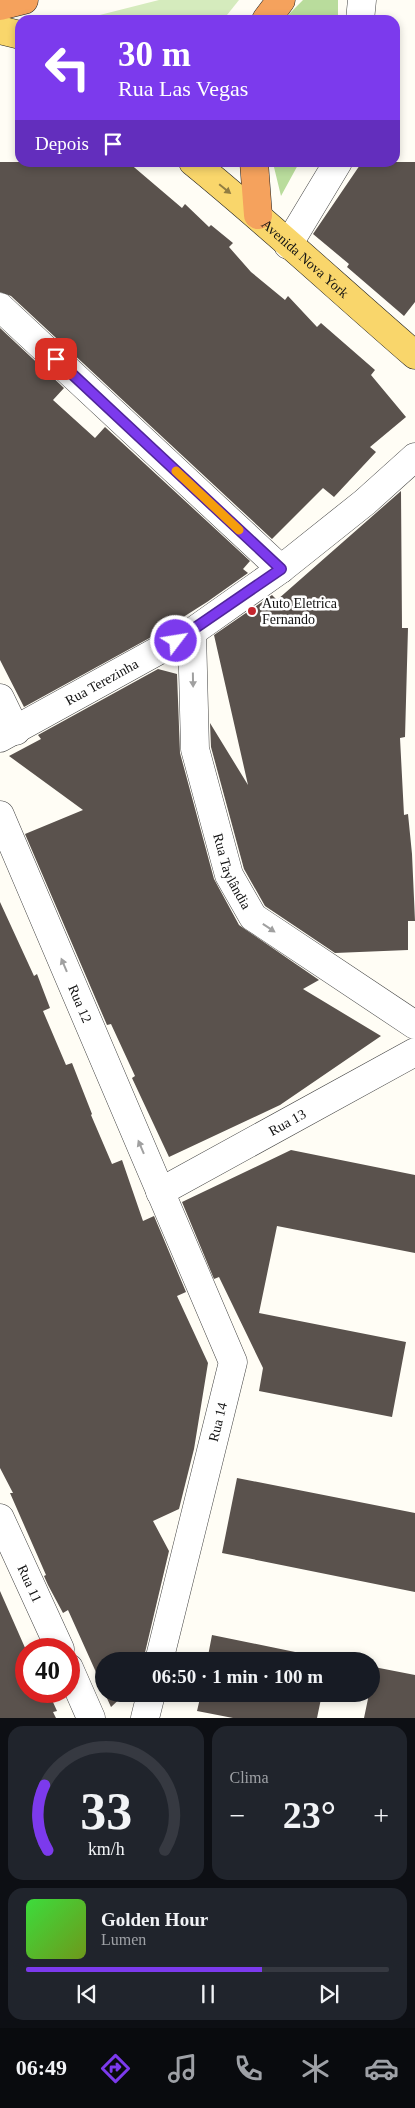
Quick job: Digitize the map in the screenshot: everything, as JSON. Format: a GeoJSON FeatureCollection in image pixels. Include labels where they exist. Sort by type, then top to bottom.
{"type":"FeatureCollection","features":[{"type":"Feature","properties":{"kind":"highway"},"geometry":{"type":"LineString","coordinates":[[0,6],[24,0]]}},
{"type":"Feature","properties":{"kind":"highway"},"geometry":{"type":"LineString","coordinates":[[270,15],[281,0]]}},
{"type":"Feature","properties":{"kind":"highway"},"geometry":{"type":"LineString","coordinates":[[254,167],[258,215]]}},
{"type":"Feature","properties":{"kind":"main road"},"geometry":{"type":"LineString","coordinates":[[0,30],[15,34]]}},
{"type":"Feature","properties":{"kind":"main road","name":"Avenida Nova York"},"geometry":{"type":"LineString","coordinates":[[199,167],[258,215],[288,245],[415,355]]}},
{"type":"Feature","properties":{"kind":"street"},"geometry":{"type":"LineString","coordinates":[[360,15],[362,0]]}},
{"type":"Feature","properties":{"kind":"street"},"geometry":{"type":"LineString","coordinates":[[288,245],[335,167]]}},
{"type":"Feature","properties":{"kind":"street"},"geometry":{"type":"LineString","coordinates":[[0,307],[281,569]]}},
{"type":"Feature","properties":{"kind":"street","name":"Rua Terezinha"},"geometry":{"type":"LineString","coordinates":[[8,735],[192,632],[281,569],[365,502],[415,457]]}},
{"type":"Feature","properties":{"kind":"street","name":"Rua Taylândia"},"geometry":{"type":"LineString","coordinates":[[192,632],[195,749],[229,875],[234,884],[253,917],[415,1025]]}},
{"type":"Feature","properties":{"kind":"street"},"geometry":{"type":"LineString","coordinates":[[0,698],[8,735]]}},
{"type":"Feature","properties":{"kind":"street","name":"Rua 12"},"geometry":{"type":"LineString","coordinates":[[0,815],[160,1192]]}},
{"type":"Feature","properties":{"kind":"street","name":"Rua 13"},"geometry":{"type":"LineString","coordinates":[[160,1192],[415,1052]]}},
{"type":"Feature","properties":{"kind":"street","name":"Rua 14"},"geometry":{"type":"LineString","coordinates":[[160,1192],[233,1362],[161,1652]]}},
{"type":"Feature","properties":{"kind":"street","name":"Rua 11"},"geometry":{"type":"LineString","coordinates":[[0,1518],[55,1638]]}},
{"type":"Feature","properties":{"kind":"street"},"geometry":{"type":"LineString","coordinates":[[80,1693],[91,1718]]}},
{"type":"Feature","properties":{"kind":"street"},"geometry":{"type":"LineString","coordinates":[[145,1718],[149,1702]]}},
{"type":"Feature","properties":{"kind":"green space"},"geometry":{"type":"Polygon","coordinates":[[[159,0],[239,0],[227,15],[100,15],[159,0]]]}},
{"type":"Feature","properties":{"kind":"green space"},"geometry":{"type":"Polygon","coordinates":[[[303,0],[338,0],[338,15],[289,14],[303,0]]]}},
{"type":"Feature","properties":{"kind":"green space"},"geometry":{"type":"Polygon","coordinates":[[[274,167],[297,167],[281,196],[274,167]]]}},
{"type":"Feature","properties":{"kind":"building"},"geometry":{"type":"Polygon","coordinates":[[[0,162],[15,162],[15,167],[134,167],[182,208],[185,204],[209,227],[211,225],[233,243],[229,247],[251,272],[285,300],[288,296],[317,327],[321,323],[375,370],[371,375],[406,417],[370,447],[376,452],[334,497],[323,488],[272,539],[11,296],[0,292],[0,162]]]}},
{"type":"Feature","properties":{"kind":"building"},"geometry":{"type":"Polygon","coordinates":[[[400,162],[415,162],[415,302],[404,316],[347,267],[349,264],[313,234],[359,167],[400,167],[400,162]]]}},
{"type":"Feature","properties":{"kind":"building"},"geometry":{"type":"Polygon","coordinates":[[[0,328],[64,388],[53,400],[95,438],[105,427],[250,561],[243,569],[248,573],[207,602],[155,635],[24,707],[0,660],[0,328]]]}},
{"type":"Feature","properties":{"kind":"building"},"geometry":{"type":"Polygon","coordinates":[[[401,491],[402,628],[408,628],[405,737],[400,738],[404,815],[408,814],[412,854],[415,921],[408,921],[408,950],[335,953],[265,906],[244,869],[211,747],[210,723],[248,785],[214,635],[272,595],[277,600],[401,491]]]}},
{"type":"Feature","properties":{"kind":"building"},"geometry":{"type":"Polygon","coordinates":[[[158,669],[177,674],[180,753],[214,879],[239,925],[319,980],[303,989],[381,1036],[280,1105],[169,1157],[132,1078],[135,1076],[111,1024],[107,1025],[25,834],[83,810],[9,756],[41,739],[38,735],[158,669]]]}},
{"type":"Feature","properties":{"kind":"building"},"geometry":{"type":"Polygon","coordinates":[[[0,902],[34,976],[37,974],[50,1008],[43,1011],[66,1065],[72,1063],[112,1164],[122,1160],[143,1221],[154,1216],[186,1292],[177,1296],[208,1363],[194,1449],[179,1509],[153,1521],[169,1551],[145,1652],[95,1652],[95,1670],[68,1610],[63,1613],[48,1585],[44,1576],[46,1575],[10,1493],[13,1493],[0,1468],[0,902]]]}},
{"type":"Feature","properties":{"kind":"building"},"geometry":{"type":"Polygon","coordinates":[[[291,1150],[415,1175],[415,1253],[277,1226],[259,1313],[406,1342],[392,1417],[259,1391],[263,1368],[219,1277],[214,1279],[182,1202],[291,1150]]]}},
{"type":"Feature","properties":{"kind":"building"},"geometry":{"type":"Polygon","coordinates":[[[237,1478],[415,1513],[415,1592],[222,1553],[237,1478]]]}},
{"type":"Feature","properties":{"kind":"building"},"geometry":{"type":"Polygon","coordinates":[[[0,1591],[21,1638],[15,1638],[15,1703],[53,1703],[57,1711],[53,1712],[56,1718],[0,1718],[0,1591]]]}},
{"type":"Feature","properties":{"kind":"building"},"geometry":{"type":"Polygon","coordinates":[[[212,1635],[295,1652],[209,1652],[212,1635]]]}},
{"type":"Feature","properties":{"kind":"building"},"geometry":{"type":"Polygon","coordinates":[[[380,1668],[415,1675],[415,1718],[364,1718],[367,1702],[380,1702],[380,1668]]]}},
{"type":"Feature","properties":{"kind":"building"},"geometry":{"type":"Polygon","coordinates":[[[109,1702],[116,1702],[111,1707],[109,1702]]]}},
{"type":"Feature","properties":{"kind":"building"},"geometry":{"type":"Polygon","coordinates":[[[199,1702],[320,1702],[317,1718],[233,1718],[197,1711],[199,1702]]]}},
{"type":"Feature","properties":{"kind":"slow traffic"},"geometry":{"type":"LineString","coordinates":[[176,471],[239,530]]}},
{"type":"Feature","properties":{"kind":"place","name":"Auto Eletrica Fernando"},"geometry":{"type":"Point","coordinates":[252,611]}},
{"type":"Feature","properties":{"kind":"route"},"geometry":{"type":"LineString","coordinates":[[56,359],[281,569],[192,632],[176,641]]}}]}
